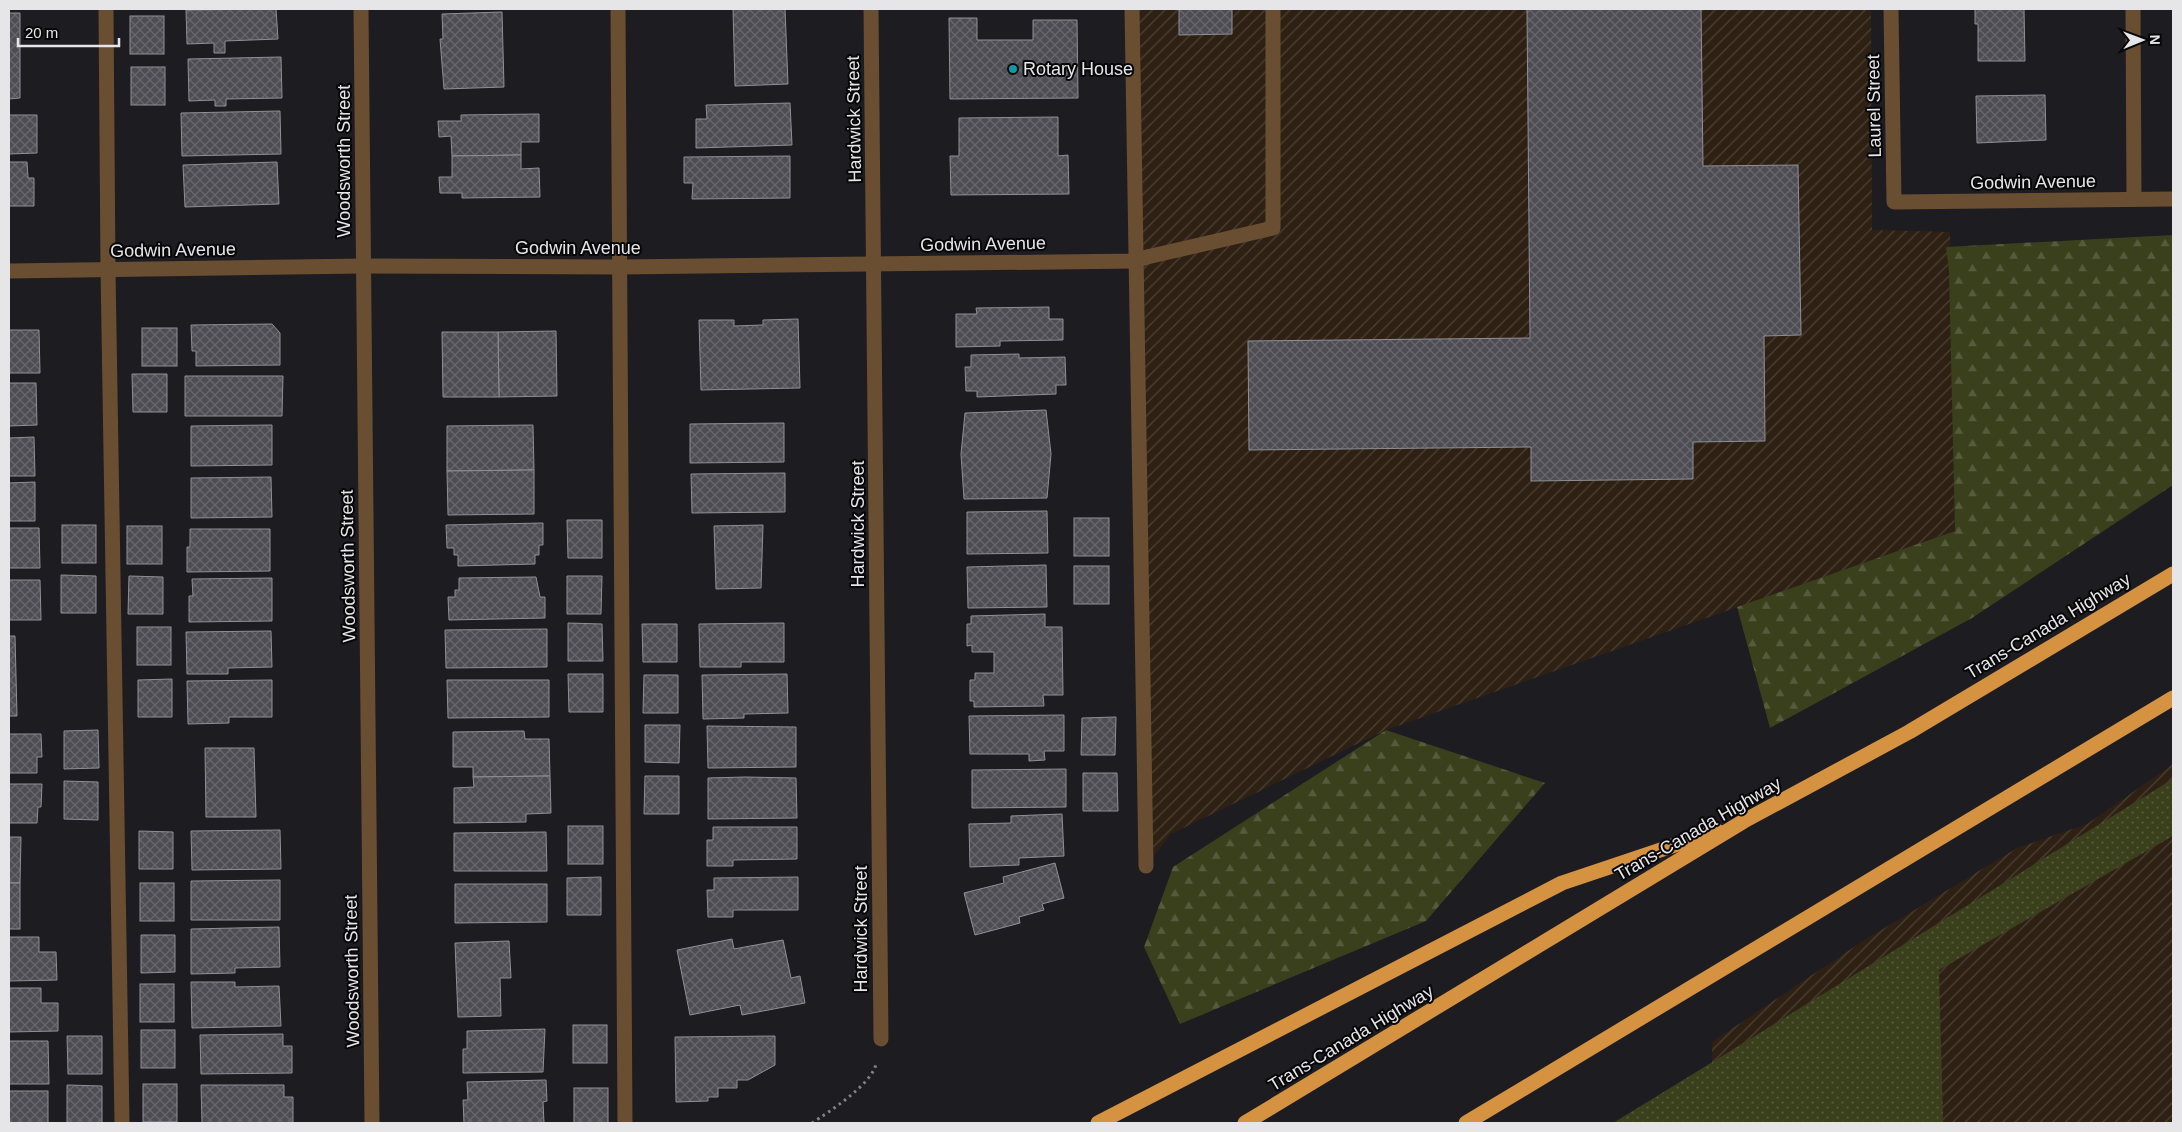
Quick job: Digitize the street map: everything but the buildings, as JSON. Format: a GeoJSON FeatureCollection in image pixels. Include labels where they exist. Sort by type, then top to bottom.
{"type":"FeatureCollection","features":[{"type":"Feature","properties":{"kind":"highway","name":"Trans-Canada Highway"},"geometry":{"type":"LineString","coordinates":[[1245,1123],[1744,821],[1909,732],[2173,574]]}},
{"type":"Feature","properties":{"kind":"highway"},"geometry":{"type":"LineString","coordinates":[[1466,1123],[2173,698]]}},
{"type":"Feature","properties":{"kind":"highway"},"geometry":{"type":"LineString","coordinates":[[1098,1123],[1562,883],[1744,821]]}},
{"type":"Feature","properties":{"kind":"street"},"geometry":{"type":"LineString","coordinates":[[106,9],[108,270],[122,1123]]}},
{"type":"Feature","properties":{"kind":"street","name":"Woodsworth Street"},"geometry":{"type":"LineString","coordinates":[[361,9],[372,1123]]}},
{"type":"Feature","properties":{"kind":"street"},"geometry":{"type":"LineString","coordinates":[[618,9],[625,1123]]}},
{"type":"Feature","properties":{"kind":"street","name":"Hardwick Street"},"geometry":{"type":"LineString","coordinates":[[871,9],[880,1039]]}},
{"type":"Feature","properties":{"kind":"street"},"geometry":{"type":"LineString","coordinates":[[1132,9],[1141,259],[1146,866]]}},
{"type":"Feature","properties":{"kind":"street","name":"Godwin Avenue"},"geometry":{"type":"LineString","coordinates":[[9,271],[364,266],[620,267],[1141,259],[1274,228],[1273,9]]}},
{"type":"Feature","properties":{"kind":"street","name":"Laurel Street"},"geometry":{"type":"LineString","coordinates":[[1891,9],[1894,202]]}},
{"type":"Feature","properties":{"kind":"street"},"geometry":{"type":"LineString","coordinates":[[2132,9],[2134,200]]}},
{"type":"Feature","properties":{"kind":"street","name":"Godwin Avenue"},"geometry":{"type":"LineString","coordinates":[[1894,202],[2173,199]]}},
{"type":"Feature","properties":{"kind":"path"},"geometry":{"type":"LineString","coordinates":[[812,1123],[844,1100],[874,1072],[880,1039]]}},
{"type":"Feature","properties":{"kind":"shaded area"},"geometry":{"type":"Polygon","coordinates":[[[1132,9],[1871,9],[1872,230],[1950,232],[1955,531],[1386,730],[1171,834],[1146,866],[1132,9]]]}},
{"type":"Feature","properties":{"kind":"shaded area"},"geometry":{"type":"Polygon","coordinates":[[[2173,764],[2173,1123],[1712,1123],[1712,1042],[1863,941],[2017,848],[2087,824],[2173,764]]]}},
{"type":"Feature","properties":{"kind":"green space"},"geometry":{"type":"Polygon","coordinates":[[[2173,235],[2173,485],[1972,618],[1770,728],[1737,607],[1955,531],[1949,270],[1946,247],[2173,235]]]}},
{"type":"Feature","properties":{"kind":"green space"},"geometry":{"type":"Polygon","coordinates":[[[1386,730],[1545,783],[1426,921],[1180,1024],[1144,947],[1173,867],[1386,730]]]}},
{"type":"Feature","properties":{"kind":"green space"},"geometry":{"type":"Polygon","coordinates":[[[2173,779],[2173,836],[1939,970],[1943,1123],[1613,1123],[2173,779]]]}},
{"type":"Feature","properties":{"kind":"place","name":"Rotary House"},"geometry":{"type":"Point","coordinates":[1013,69]}}]}
